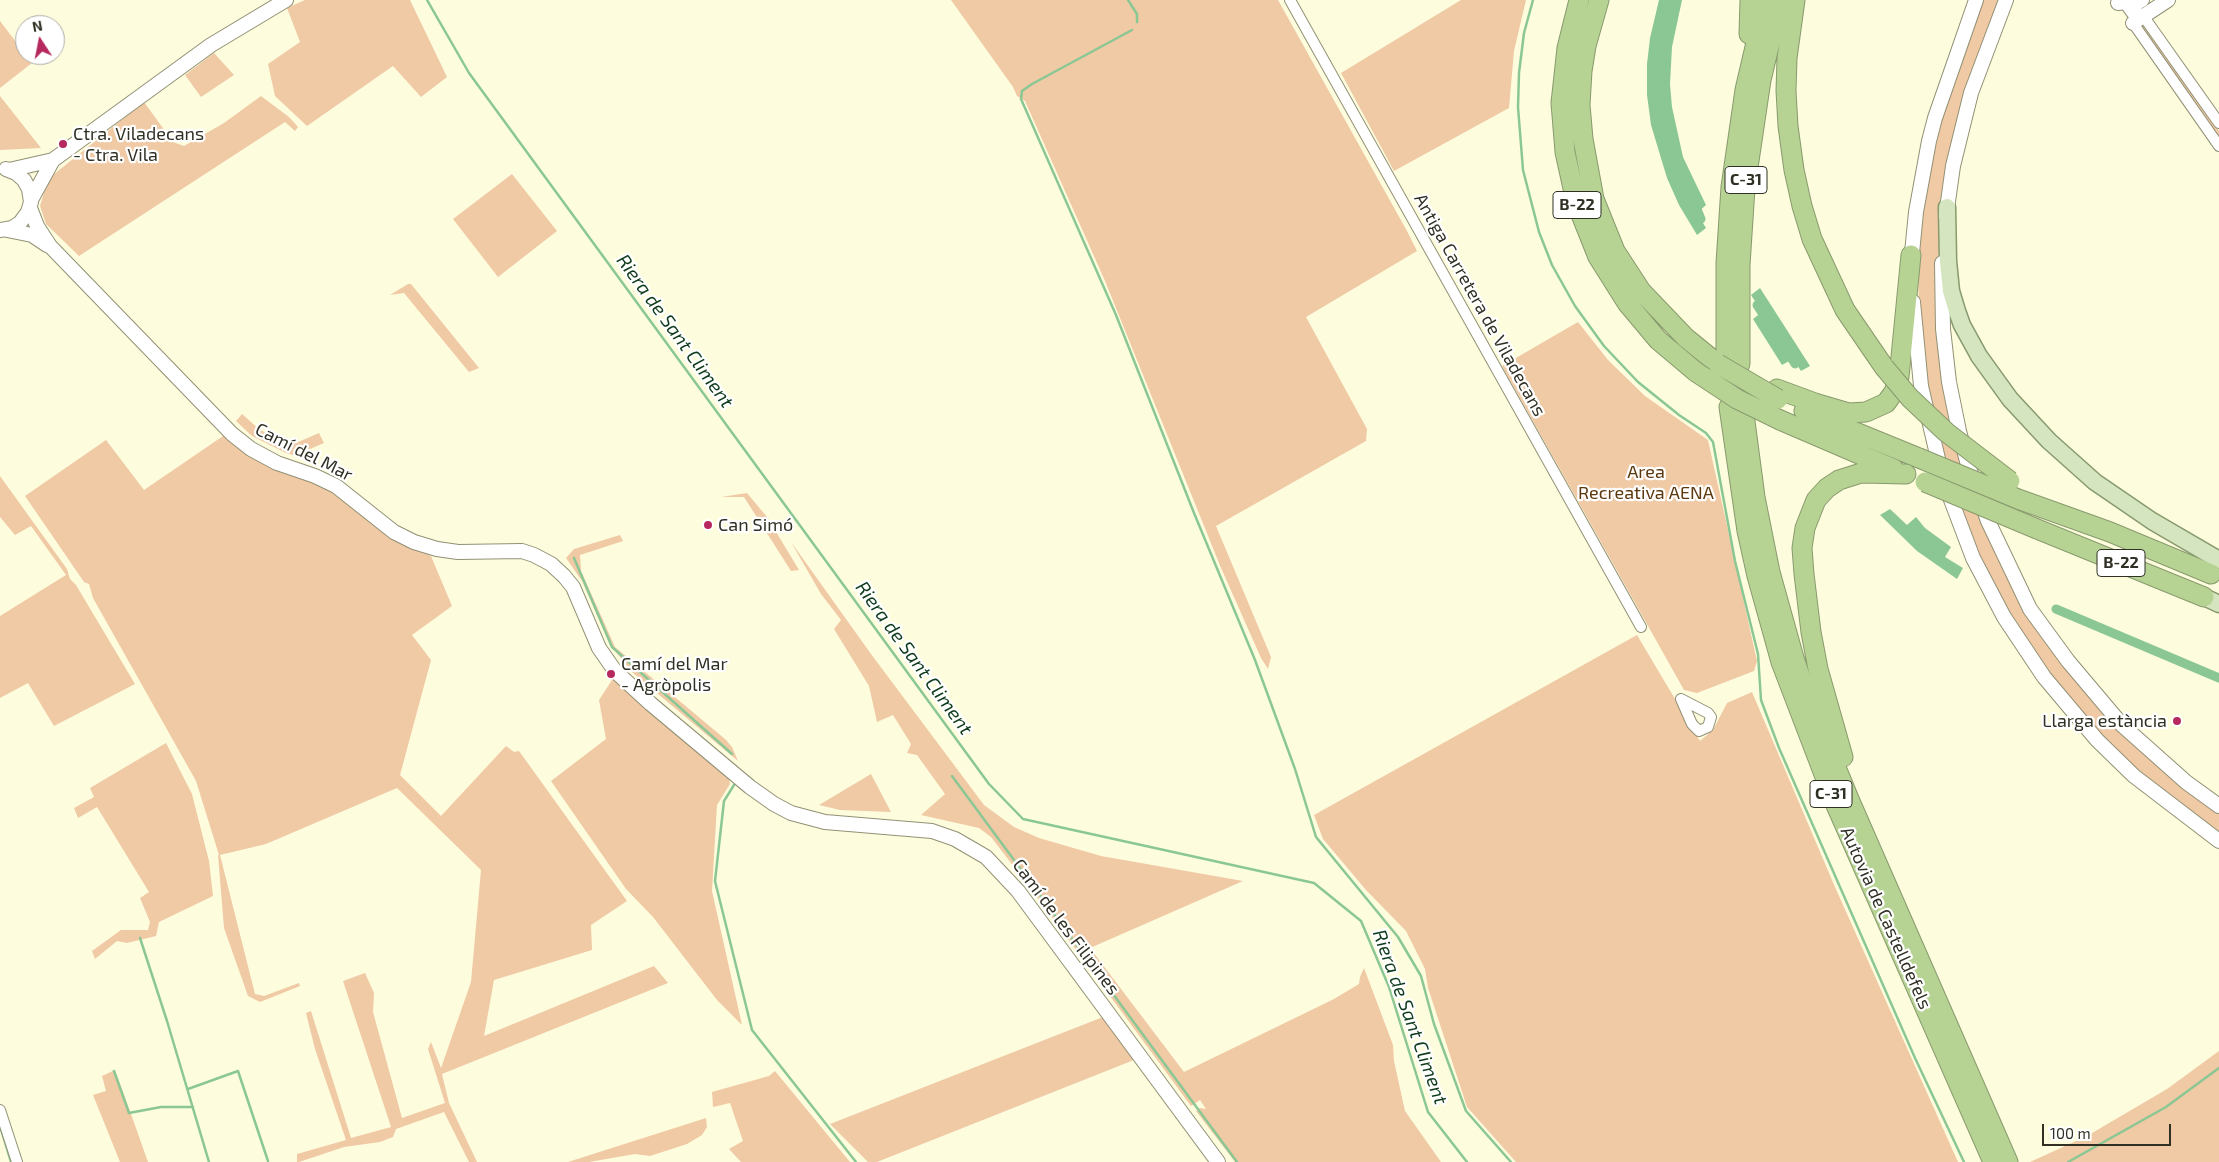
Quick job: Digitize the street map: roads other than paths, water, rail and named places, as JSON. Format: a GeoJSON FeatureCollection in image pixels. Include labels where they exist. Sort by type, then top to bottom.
{"type":"FeatureCollection","features":[{"type":"Feature","properties":{"kind":"highway","name":"B-22"},"geometry":{"type":"LineString","coordinates":[[1579,0],[1567,48],[1561,103],[1565,152],[1576,202],[1598,257],[1627,304],[1658,340],[1696,372],[1736,399],[1780,420],[2212,601]]}},
{"type":"Feature","properties":{"kind":"highway"},"geometry":{"type":"LineString","coordinates":[[1599,0],[1586,46],[1580,105],[1582,139],[1594,199],[1604,225],[1629,275],[1665,318],[1694,346],[1728,360],[1778,394],[1919,458],[2018,499],[2110,532]]}},
{"type":"Feature","properties":{"kind":"highway"},"geometry":{"type":"LineString","coordinates":[[1745,90],[1750,0]]}},
{"type":"Feature","properties":{"kind":"highway","name":"C-31"},"geometry":{"type":"LineString","coordinates":[[1728,360],[1726,263],[1731,187],[1745,90],[1766,0]]}},
{"type":"Feature","properties":{"kind":"highway","name":"C-31"},"geometry":{"type":"LineString","coordinates":[[1728,360],[1740,265],[1745,188],[1752,134],[1761,80],[1780,0]]}},
{"type":"Feature","properties":{"kind":"highway"},"geometry":{"type":"LineString","coordinates":[[1795,0],[1787,58],[1786,91],[1790,144],[1802,206],[1812,239],[1850,317],[1884,367],[1910,398],[1946,432],[2010,481],[2110,532]]}},
{"type":"Feature","properties":{"kind":"highway"},"geometry":{"type":"LineString","coordinates":[[1778,394],[1849,413],[1866,412],[1886,403],[1894,392],[1899,377],[1911,255]]}},
{"type":"Feature","properties":{"kind":"highway","name":"Autovia de Castelldefels"},"geometry":{"type":"LineString","coordinates":[[1993,1162],[1835,803],[1781,662],[1764,604],[1747,531],[1737,411],[1780,610],[1794,658],[1826,746],[2008,1162]]}},
{"type":"Feature","properties":{"kind":"highway"},"geometry":{"type":"LineString","coordinates":[[1873,852],[1836,736],[1818,669],[1807,601],[1803,537],[1812,507],[1821,494],[1833,483],[1860,473],[1906,474]]}},
{"type":"Feature","properties":{"kind":"highway","name":"B-22"},"geometry":{"type":"LineString","coordinates":[[2110,532],[2216,570]]}},
{"type":"Feature","properties":{"kind":"main road"},"geometry":{"type":"LineString","coordinates":[[3,230],[22,221],[54,160],[212,45],[286,0]]}},
{"type":"Feature","properties":{"kind":"main road"},"geometry":{"type":"LineString","coordinates":[[1976,0],[1935,118],[1920,183],[1911,255],[1919,368],[1935,452],[1959,525],[1973,558],[2004,617],[2044,676],[2097,740],[2134,776],[2219,841]]}},
{"type":"Feature","properties":{"kind":"main road"},"geometry":{"type":"LineString","coordinates":[[2006,0],[1971,93],[1953,166],[1947,207],[1942,261],[1942,305],[1949,382],[1959,431],[1968,465],[1995,538],[2030,609],[2094,694],[2128,731],[2186,782],[2219,806]]}},
{"type":"Feature","properties":{"kind":"main road"},"geometry":{"type":"LineString","coordinates":[[2117,2],[2126,2],[2137,9],[2168,0]]}},
{"type":"Feature","properties":{"kind":"main road"},"geometry":{"type":"LineString","coordinates":[[5,169],[54,160]]}},
{"type":"Feature","properties":{"kind":"main road","name":"Camí del Mar"},"geometry":{"type":"LineString","coordinates":[[5,169],[24,180],[29,189],[30,204],[37,226],[50,246],[232,434],[251,449],[270,460],[315,476],[336,486],[394,532],[414,542],[437,549],[458,552],[522,551],[542,558],[555,567],[572,587],[592,635],[606,660]]}},
{"type":"Feature","properties":{"kind":"main road"},"geometry":{"type":"LineString","coordinates":[[1947,207],[1948,261],[1951,290],[1956,311],[1979,356],[2010,399],[2049,441],[2095,482],[2152,521],[2216,570]]}},
{"type":"Feature","properties":{"kind":"main road","name":"Camí del Mar"},"geometry":{"type":"LineString","coordinates":[[3,230],[32,235],[50,246]]}},
{"type":"Feature","properties":{"kind":"main road","name":"Camí de les Filipines"},"geometry":{"type":"LineString","coordinates":[[606,660],[615,671],[659,710],[750,787],[782,809],[825,822],[932,831],[955,839],[986,857],[1018,891],[1218,1162]]}},
{"type":"Feature","properties":{"kind":"street","name":"Antiga Carretera de Viladecans"},"geometry":{"type":"LineString","coordinates":[[1290,0],[1641,627]]}},
{"type":"Feature","properties":{"kind":"street"},"geometry":{"type":"LineString","coordinates":[[2137,9],[2219,123]]}},
{"type":"Feature","properties":{"kind":"street"},"geometry":{"type":"LineString","coordinates":[[2137,9],[2219,146]]}},
{"type":"Feature","properties":{"kind":"street"},"geometry":{"type":"LineString","coordinates":[[0,1110],[17,1162]]}},
{"type":"Feature","properties":{"kind":"waterway","name":"Riera de Sant Climent"},"geometry":{"type":"LineString","coordinates":[[427,0],[469,73],[989,784],[1023,819],[1314,883],[1361,921],[1389,987],[1428,1112],[1467,1162]]}},
{"type":"Feature","properties":{"kind":"waterway"},"geometry":{"type":"LineString","coordinates":[[1128,0],[1137,14],[1137,22]]}},
{"type":"Feature","properties":{"kind":"waterway"},"geometry":{"type":"LineString","coordinates":[[1533,0],[1524,33],[1519,73],[1518,107],[1523,170],[1539,232],[1552,265],[1575,306],[1604,346],[1638,382],[1679,415],[1706,433],[1713,442],[1735,561],[1758,654],[1761,700],[1779,748],[1915,1058],[1964,1162]]}},
{"type":"Feature","properties":{"kind":"waterway"},"geometry":{"type":"LineString","coordinates":[[1132,30],[1032,84],[1022,91],[1021,99],[1116,315],[1194,513],[1255,660],[1295,769],[1316,837],[1398,937],[1421,976],[1434,1024],[1466,1111],[1511,1162]]}},
{"type":"Feature","properties":{"kind":"waterway"},"geometry":{"type":"LineString","coordinates":[[1694,202],[1701,219]]}},
{"type":"Feature","properties":{"kind":"waterway"},"geometry":{"type":"LineString","coordinates":[[1757,305],[1768,322]]}},
{"type":"Feature","properties":{"kind":"waterway"},"geometry":{"type":"LineString","coordinates":[[1786,349],[1795,364]]}},
{"type":"Feature","properties":{"kind":"waterway"},"geometry":{"type":"LineString","coordinates":[[574,558],[612,647],[732,754]]}},
{"type":"Feature","properties":{"kind":"waterway"},"geometry":{"type":"LineString","coordinates":[[2056,609],[2219,678]]}},
{"type":"Feature","properties":{"kind":"waterway"},"geometry":{"type":"LineString","coordinates":[[952,776],[1237,1162]]}},
{"type":"Feature","properties":{"kind":"waterway"},"geometry":{"type":"LineString","coordinates":[[734,785],[724,801],[715,881],[752,1030],[856,1162]]}},
{"type":"Feature","properties":{"kind":"waterway"},"geometry":{"type":"LineString","coordinates":[[140,938],[209,1162]]}},
{"type":"Feature","properties":{"kind":"waterway"},"geometry":{"type":"LineString","coordinates":[[2068,1162],[2166,1107],[2219,1068]]}},
{"type":"Feature","properties":{"kind":"waterway"},"geometry":{"type":"LineString","coordinates":[[114,1071],[129,1113],[161,1107],[193,1107]]}},
{"type":"Feature","properties":{"kind":"waterway"},"geometry":{"type":"LineString","coordinates":[[188,1089],[238,1071],[268,1161]]}},
{"type":"Feature","properties":{"kind":"waterway"},"geometry":{"type":"LineString","coordinates":[[0,1126],[11,1162]]}},
{"type":"Feature","properties":{"kind":"place","name":"Ctra. Viladecans - Ctra. Vila"},"geometry":{"type":"Point","coordinates":[63,144]}},
{"type":"Feature","properties":{"kind":"place","name":"Can Simó"},"geometry":{"type":"Point","coordinates":[708,525]}},
{"type":"Feature","properties":{"kind":"place","name":"Camí del Mar - Agròpolis"},"geometry":{"type":"Point","coordinates":[611,674]}},
{"type":"Feature","properties":{"kind":"place","name":"Llarga estància"},"geometry":{"type":"Point","coordinates":[2177,721]}},
{"type":"Feature","properties":{"kind":"park label","name":"Area Recreativa AENA"},"geometry":{"type":"Point","coordinates":[1646,482]}}]}
